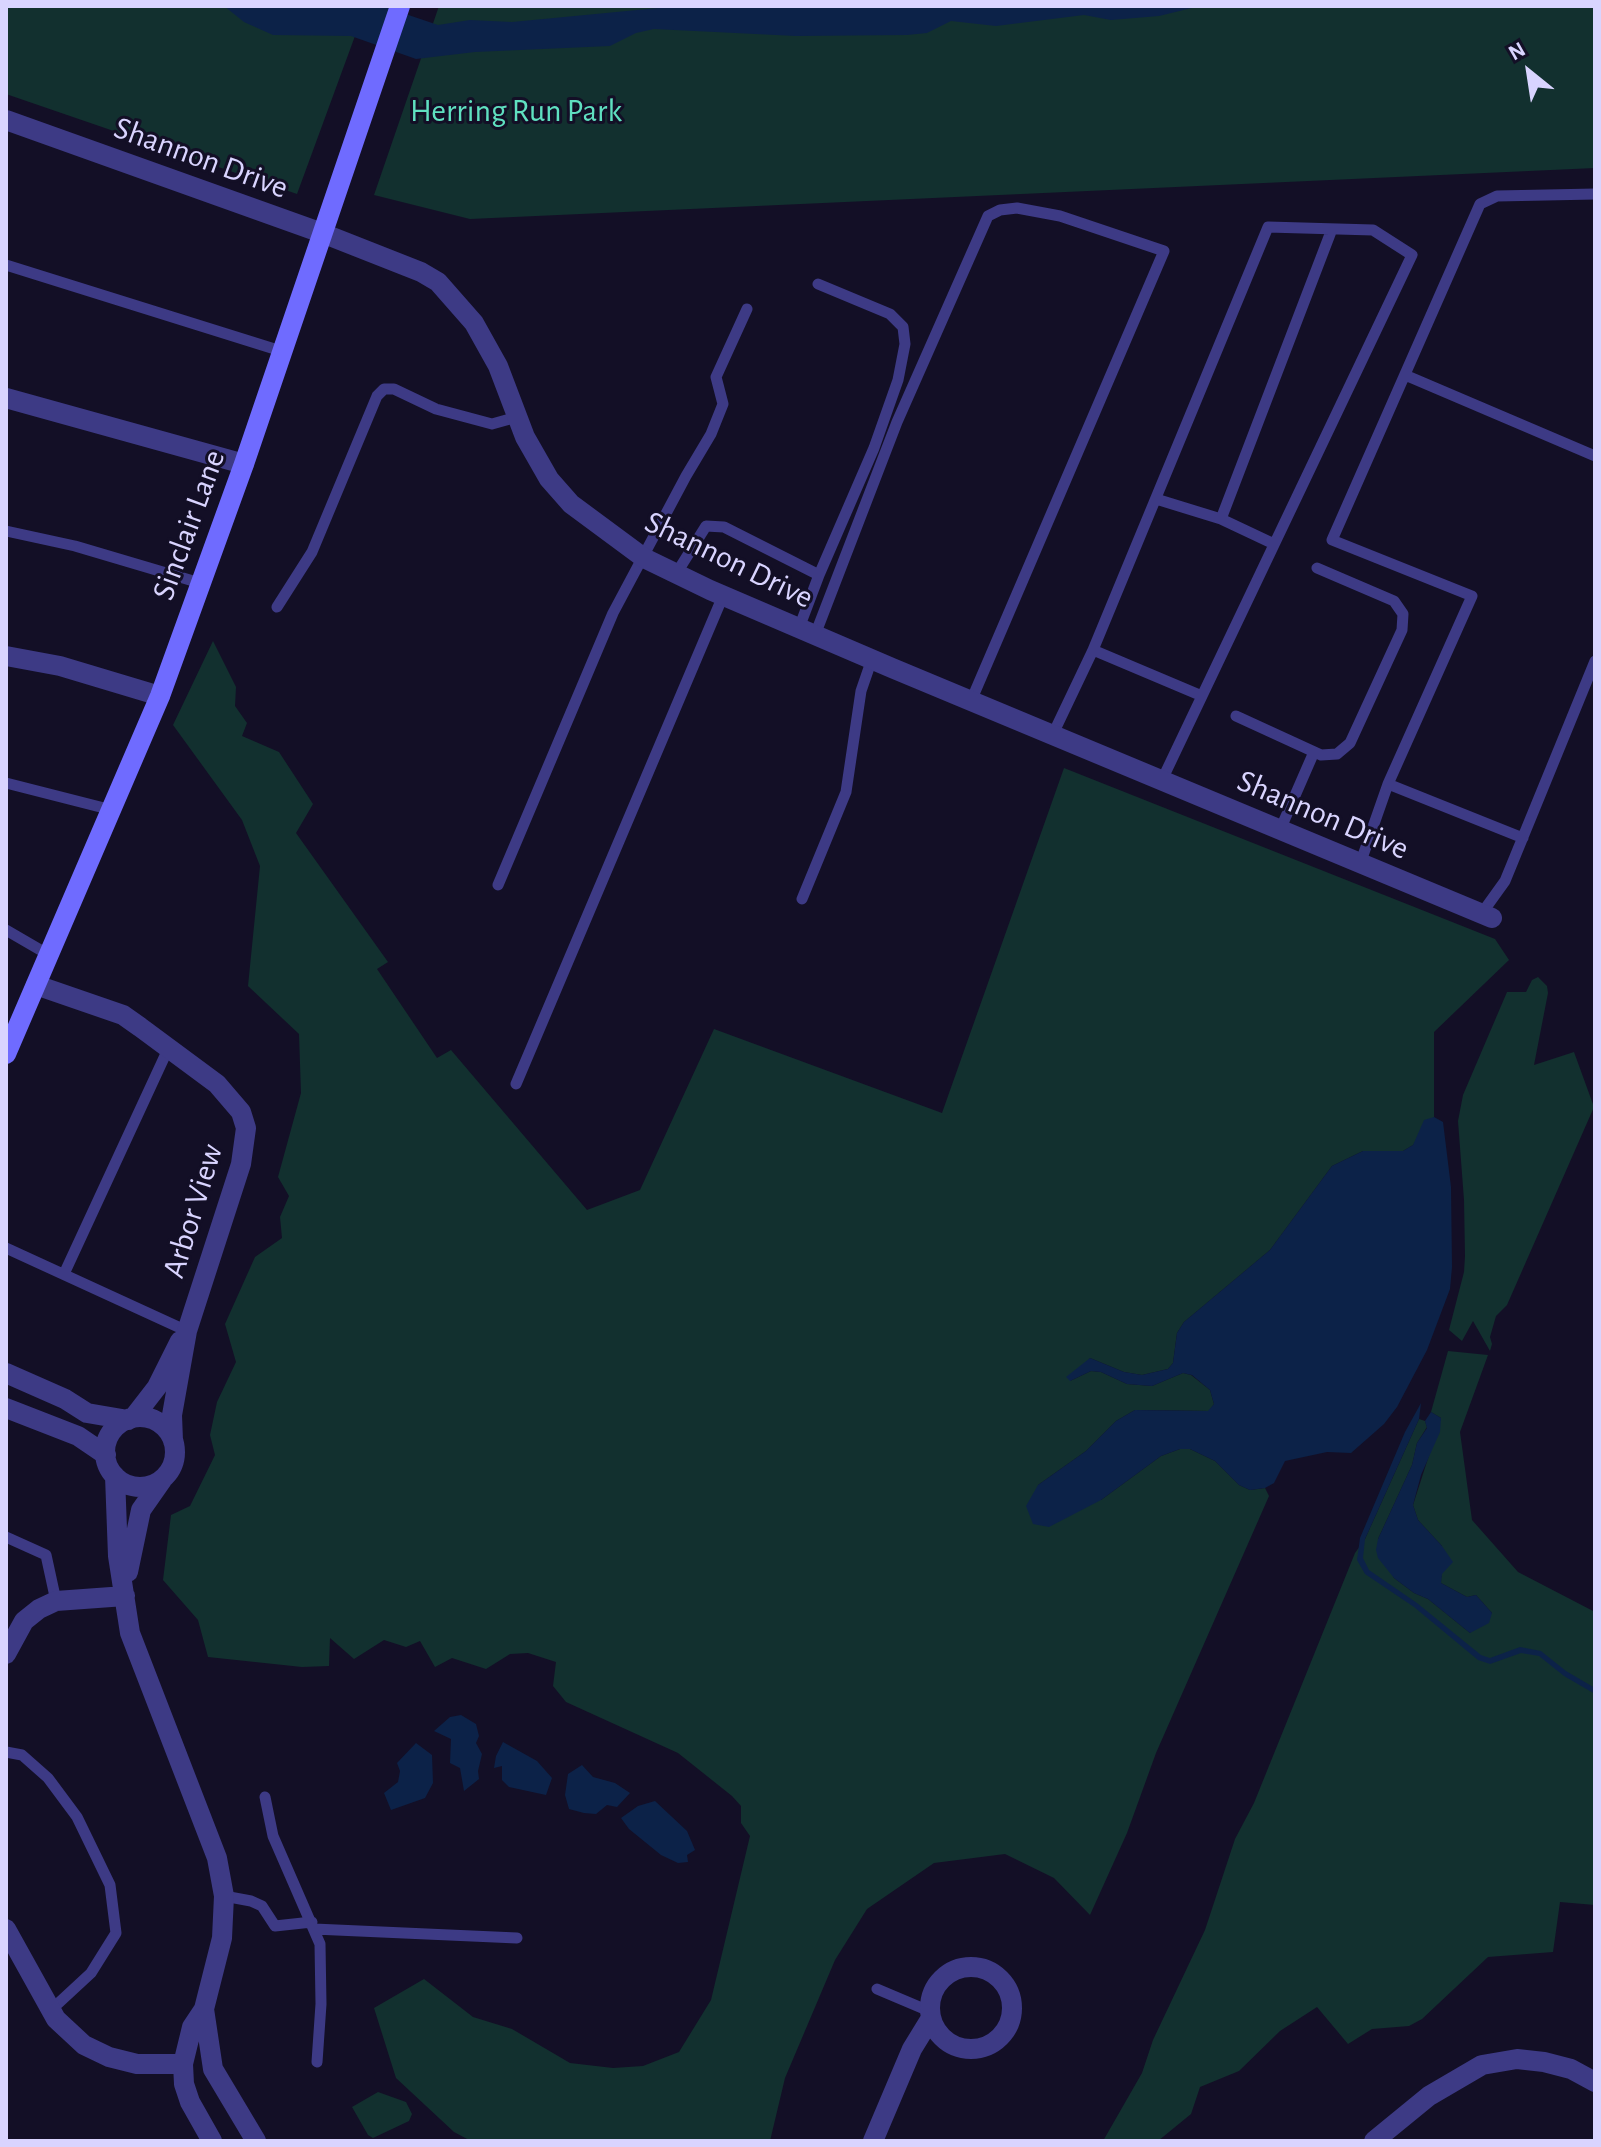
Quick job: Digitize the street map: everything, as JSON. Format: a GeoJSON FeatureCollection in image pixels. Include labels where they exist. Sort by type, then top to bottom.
{"type":"FeatureCollection","features":[{"type":"Feature","properties":{"kind":"main road","name":"Sinclair Lane"},"geometry":{"type":"LineString","coordinates":[[6,1054],[160,696],[244,464],[400,6]]}},
{"type":"Feature","properties":{"kind":"street","name":"Shannon Drive"},"geometry":{"type":"LineString","coordinates":[[6,120],[322,233],[421,272],[446,288],[474,323],[498,366],[517,417],[539,462],[561,495],[644,558],[723,596],[1487,916]]}},
{"type":"Feature","properties":{"kind":"street"},"geometry":{"type":"LineString","coordinates":[[6,398],[244,464]]}},
{"type":"Feature","properties":{"kind":"street"},"geometry":{"type":"LineString","coordinates":[[6,656],[60,666],[160,696]]}},
{"type":"Feature","properties":{"kind":"street","name":"Arbor View"},"geometry":{"type":"LineString","coordinates":[[36,985],[123,1015],[217,1084],[241,1112],[246,1128],[241,1164],[187,1331],[172,1415],[173,1441]]}},
{"type":"Feature","properties":{"kind":"street","name":"Arbor View"},"geometry":{"type":"LineString","coordinates":[[131,1419],[157,1387],[187,1331]]}},
{"type":"Feature","properties":{"kind":"street"},"geometry":{"type":"LineString","coordinates":[[6,1373],[65,1399],[87,1413],[146,1418],[158,1422],[173,1441],[174,1462],[148,1497],[137,1520],[125,1596]]}},
{"type":"Feature","properties":{"kind":"street"},"geometry":{"type":"LineString","coordinates":[[6,1408],[78,1436],[106,1455],[115,1476],[118,1556],[130,1633],[217,1858],[224,1896],[222,1938],[204,2009],[192,2027],[183,2064],[184,2084],[190,2102],[212,2141]]}},
{"type":"Feature","properties":{"kind":"street"},"geometry":{"type":"LineString","coordinates":[[106,1455],[111,1434],[131,1419]]}},
{"type":"Feature","properties":{"kind":"street"},"geometry":{"type":"LineString","coordinates":[[115,1476],[133,1486],[154,1484],[163,1479]]}},
{"type":"Feature","properties":{"kind":"street"},"geometry":{"type":"LineString","coordinates":[[6,1654],[24,1621],[39,1609],[56,1601],[125,1596]]}},
{"type":"Feature","properties":{"kind":"street"},"geometry":{"type":"LineString","coordinates":[[6,1929],[51,2010],[68,2032],[84,2045],[109,2057],[137,2064],[183,2064]]}},
{"type":"Feature","properties":{"kind":"street"},"geometry":{"type":"LineString","coordinates":[[873,2141],[930,2014],[933,1990],[945,1975],[967,1966],[989,1969],[1003,1981],[1013,2005],[1008,2028],[989,2046],[972,2050],[950,2045],[936,2032],[930,2014]]}},
{"type":"Feature","properties":{"kind":"street"},"geometry":{"type":"LineString","coordinates":[[204,2009],[213,2069],[256,2141]]}},
{"type":"Feature","properties":{"kind":"street"},"geometry":{"type":"LineString","coordinates":[[1374,2141],[1429,2096],[1482,2065],[1517,2059],[1544,2062],[1571,2069],[1595,2082]]}},
{"type":"Feature","properties":{"kind":"lane"},"geometry":{"type":"LineString","coordinates":[[1360,864],[1388,784],[1472,596],[1332,540],[1480,204],[1497,196],[1595,194]]}},
{"type":"Feature","properties":{"kind":"lane"},"geometry":{"type":"LineString","coordinates":[[807,631],[988,216],[1000,210],[1017,208],[1060,216],[1164,251],[971,701]]}},
{"type":"Feature","properties":{"kind":"lane"},"geometry":{"type":"LineString","coordinates":[[1053,734],[1093,650],[1268,227],[1373,230],[1412,255],[1162,780]]}},
{"type":"Feature","properties":{"kind":"lane"},"geometry":{"type":"LineString","coordinates":[[1221,519],[1332,229]]}},
{"type":"Feature","properties":{"kind":"lane"},"geometry":{"type":"LineString","coordinates":[[6,265],[281,351]]}},
{"type":"Feature","properties":{"kind":"lane"},"geometry":{"type":"LineString","coordinates":[[807,631],[819,575],[874,448],[898,380],[905,344],[903,327],[890,314],[818,284]]}},
{"type":"Feature","properties":{"kind":"lane"},"geometry":{"type":"LineString","coordinates":[[498,885],[613,613],[711,434],[723,404],[716,377],[747,309]]}},
{"type":"Feature","properties":{"kind":"lane"},"geometry":{"type":"LineString","coordinates":[[1405,375],[1595,456]]}},
{"type":"Feature","properties":{"kind":"lane"},"geometry":{"type":"LineString","coordinates":[[277,607],[312,552],[377,396],[384,389],[394,389],[436,409],[492,424],[517,417]]}},
{"type":"Feature","properties":{"kind":"lane"},"geometry":{"type":"LineString","coordinates":[[1156,499],[1221,519],[1274,544]]}},
{"type":"Feature","properties":{"kind":"lane"},"geometry":{"type":"LineString","coordinates":[[676,574],[706,526],[724,527],[819,575]]}},
{"type":"Feature","properties":{"kind":"lane"},"geometry":{"type":"LineString","coordinates":[[6,531],[75,546],[200,583]]}},
{"type":"Feature","properties":{"kind":"lane"},"geometry":{"type":"LineString","coordinates":[[1236,716],[1321,755],[1337,754],[1350,743],[1402,630],[1403,614],[1394,601],[1317,568]]}},
{"type":"Feature","properties":{"kind":"lane"},"geometry":{"type":"LineString","coordinates":[[516,1084],[723,596]]}},
{"type":"Feature","properties":{"kind":"lane"},"geometry":{"type":"LineString","coordinates":[[1093,650],[1202,696]]}},
{"type":"Feature","properties":{"kind":"lane"},"geometry":{"type":"LineString","coordinates":[[802,899],[846,792],[861,691],[872,659]]}},
{"type":"Feature","properties":{"kind":"lane"},"geometry":{"type":"LineString","coordinates":[[1487,916],[1505,881],[1595,661]]}},
{"type":"Feature","properties":{"kind":"lane"},"geometry":{"type":"LineString","coordinates":[[1280,830],[1314,752]]}},
{"type":"Feature","properties":{"kind":"lane"},"geometry":{"type":"LineString","coordinates":[[6,783],[112,810]]}},
{"type":"Feature","properties":{"kind":"lane"},"geometry":{"type":"LineString","coordinates":[[1388,784],[1523,838]]}},
{"type":"Feature","properties":{"kind":"lane"},"geometry":{"type":"LineString","coordinates":[[6,930],[49,955]]}},
{"type":"Feature","properties":{"kind":"lane"},"geometry":{"type":"LineString","coordinates":[[64,1274],[169,1047]]}},
{"type":"Feature","properties":{"kind":"lane"},"geometry":{"type":"LineString","coordinates":[[6,1248],[187,1331]]}},
{"type":"Feature","properties":{"kind":"lane"},"geometry":{"type":"LineString","coordinates":[[6,1537],[46,1555],[56,1601]]}},
{"type":"Feature","properties":{"kind":"lane"},"geometry":{"type":"LineString","coordinates":[[6,1752],[22,1755],[48,1778],[77,1817],[110,1885],[116,1933],[91,1973],[51,2010]]}},
{"type":"Feature","properties":{"kind":"lane"},"geometry":{"type":"LineString","coordinates":[[265,1797],[273,1836],[320,1944],[321,2004],[317,2062]]}},
{"type":"Feature","properties":{"kind":"lane"},"geometry":{"type":"LineString","coordinates":[[224,1896],[262,1906],[275,1926],[517,1938]]}},
{"type":"Feature","properties":{"kind":"lane"},"geometry":{"type":"LineString","coordinates":[[877,1989],[930,2014]]}},
{"type":"Feature","properties":{"kind":"green space","name":"Herring Run Park"},"geometry":{"type":"Polygon","coordinates":[[[6,6],[366,6],[297,194],[6,94],[6,6]]]}},
{"type":"Feature","properties":{"kind":"green space","name":"Herring Run Park"},"geometry":{"type":"Polygon","coordinates":[[[439,6],[1595,6],[1595,168],[470,219],[374,195],[439,6]]]}},
{"type":"Feature","properties":{"kind":"green space"},"geometry":{"type":"Polygon","coordinates":[[[213,641],[236,687],[235,706],[247,723],[242,736],[279,752],[313,804],[296,833],[388,962],[377,969],[437,1058],[451,1050],[587,1210],[640,1190],[714,1029],[942,1113],[1064,768],[1495,939],[1509,960],[1434,1032],[1434,1117],[1413,1145],[1403,1151],[1363,1151],[1332,1166],[1270,1250],[1184,1322],[1177,1333],[1173,1363],[1168,1369],[1142,1375],[1124,1372],[1090,1358],[1070,1381],[1091,1371],[1101,1372],[1127,1384],[1152,1386],[1183,1373],[1191,1375],[1210,1390],[1214,1404],[1209,1411],[1135,1410],[1116,1421],[1086,1451],[1038,1485],[1101,1500],[1161,1456],[1190,1449],[1215,1461],[1239,1485],[1250,1490],[1265,1488],[1269,1496],[1156,1753],[1127,1833],[1090,1915],[1054,1878],[1005,1854],[934,1863],[867,1909],[835,1960],[785,2078],[770,2141],[471,2141],[454,2132],[396,2078],[374,2008],[424,1979],[473,2017],[512,2029],[570,2063],[613,2068],[643,2066],[679,2052],[711,2000],[750,1836],[741,1823],[741,1806],[732,1796],[678,1753],[566,1702],[553,1686],[556,1662],[528,1653],[510,1654],[486,1669],[452,1658],[435,1667],[420,1641],[406,1647],[384,1640],[354,1659],[330,1638],[329,1666],[302,1667],[208,1657],[198,1620],[163,1580],[171,1515],[190,1506],[215,1455],[210,1435],[217,1402],[236,1362],[225,1324],[255,1257],[282,1238],[280,1217],[289,1196],[278,1177],[301,1093],[299,1034],[248,986],[260,866],[242,820],[173,725],[213,641]]]}},
{"type":"Feature","properties":{"kind":"green space"},"geometry":{"type":"Polygon","coordinates":[[[1538,977],[1547,986],[1548,993],[1534,1065],[1574,1052],[1594,1107],[1507,1305],[1496,1316],[1490,1351],[1473,1321],[1462,1341],[1449,1330],[1464,1272],[1465,1256],[1458,1121],[1463,1095],[1507,992],[1526,992],[1532,980],[1538,977]]]}},
{"type":"Feature","properties":{"kind":"green space"},"geometry":{"type":"Polygon","coordinates":[[[1448,1351],[1488,1355],[1460,1432],[1472,1520],[1518,1572],[1595,1612],[1595,1905],[1560,1902],[1553,1952],[1488,1957],[1422,2019],[1409,2026],[1372,2029],[1348,2044],[1317,2007],[1280,2031],[1239,2071],[1200,2087],[1191,2114],[1158,2141],[1103,2141],[1142,2073],[1153,2040],[1205,1930],[1235,1839],[1254,1803],[1355,1553],[1365,1539],[1419,1419],[1425,1421],[1427,1427],[1417,1443],[1412,1465],[1378,1539],[1394,1578],[1428,1599],[1470,1633],[1492,1613],[1476,1595],[1467,1597],[1441,1583],[1442,1546],[1418,1520],[1413,1505],[1441,1418],[1431,1412],[1448,1351]]]}},
{"type":"Feature","properties":{"kind":"green space"},"geometry":{"type":"Polygon","coordinates":[[[378,2092],[406,2102],[412,2114],[409,2121],[373,2138],[368,2135],[352,2107],[378,2092]]]}},
{"type":"Feature","properties":{"kind":"water"},"geometry":{"type":"Polygon","coordinates":[[[224,6],[382,6],[438,25],[470,20],[512,22],[679,6],[1200,6],[1159,16],[1111,20],[1084,15],[996,26],[951,21],[927,33],[907,35],[796,36],[654,29],[636,33],[610,46],[475,52],[416,59],[351,36],[273,35],[244,22],[224,6]]]}},
{"type":"Feature","properties":{"kind":"water"},"geometry":{"type":"Polygon","coordinates":[[[1434,1117],[1443,1122],[1451,1187],[1450,1289],[1427,1350],[1397,1407],[1384,1424],[1351,1453],[1327,1452],[1285,1461],[1274,1483],[1250,1490],[1239,1485],[1215,1461],[1190,1449],[1180,1449],[1161,1456],[1101,1500],[1049,1527],[1033,1524],[1026,1506],[1038,1485],[1086,1451],[1116,1421],[1135,1410],[1208,1411],[1214,1404],[1210,1390],[1192,1375],[1183,1373],[1152,1386],[1127,1384],[1101,1372],[1091,1371],[1070,1381],[1066,1377],[1090,1358],[1124,1372],[1142,1375],[1168,1369],[1173,1363],[1177,1333],[1184,1322],[1270,1250],[1332,1166],[1363,1151],[1403,1151],[1413,1145],[1424,1120],[1434,1117]]]}},
{"type":"Feature","properties":{"kind":"water"},"geometry":{"type":"Polygon","coordinates":[[[1421,1403],[1419,1419],[1365,1539],[1363,1558],[1369,1570],[1417,1603],[1481,1655],[1490,1658],[1520,1647],[1541,1651],[1595,1688],[1595,1694],[1564,1676],[1539,1656],[1521,1653],[1490,1664],[1478,1660],[1414,1607],[1365,1574],[1357,1560],[1360,1538],[1405,1432],[1421,1403]]]}},
{"type":"Feature","properties":{"kind":"water"},"geometry":{"type":"Polygon","coordinates":[[[1431,1412],[1441,1418],[1440,1432],[1421,1475],[1413,1505],[1418,1520],[1453,1562],[1442,1574],[1441,1583],[1467,1597],[1476,1595],[1492,1613],[1489,1623],[1470,1633],[1428,1599],[1394,1578],[1378,1558],[1376,1550],[1431,1412]]]}},
{"type":"Feature","properties":{"kind":"water"},"geometry":{"type":"Polygon","coordinates":[[[461,1715],[476,1724],[479,1736],[476,1743],[482,1754],[479,1779],[464,1791],[460,1768],[450,1763],[451,1739],[434,1731],[450,1717],[461,1715]]]}},
{"type":"Feature","properties":{"kind":"water"},"geometry":{"type":"Polygon","coordinates":[[[503,1742],[537,1761],[552,1778],[546,1795],[509,1787],[502,1780],[502,1766],[494,1768],[503,1742]]]}},
{"type":"Feature","properties":{"kind":"water"},"geometry":{"type":"Polygon","coordinates":[[[416,1743],[432,1755],[433,1783],[425,1798],[391,1810],[384,1793],[398,1782],[400,1771],[397,1763],[416,1743]]]}},
{"type":"Feature","properties":{"kind":"water"},"geometry":{"type":"Polygon","coordinates":[[[582,1765],[593,1777],[615,1783],[630,1793],[617,1807],[607,1805],[596,1814],[569,1809],[565,1795],[568,1774],[582,1765]]]}},
{"type":"Feature","properties":{"kind":"water"},"geometry":{"type":"Polygon","coordinates":[[[655,1801],[687,1831],[695,1850],[687,1855],[688,1862],[678,1863],[661,1855],[629,1829],[621,1818],[638,1806],[655,1801]]]}}]}
